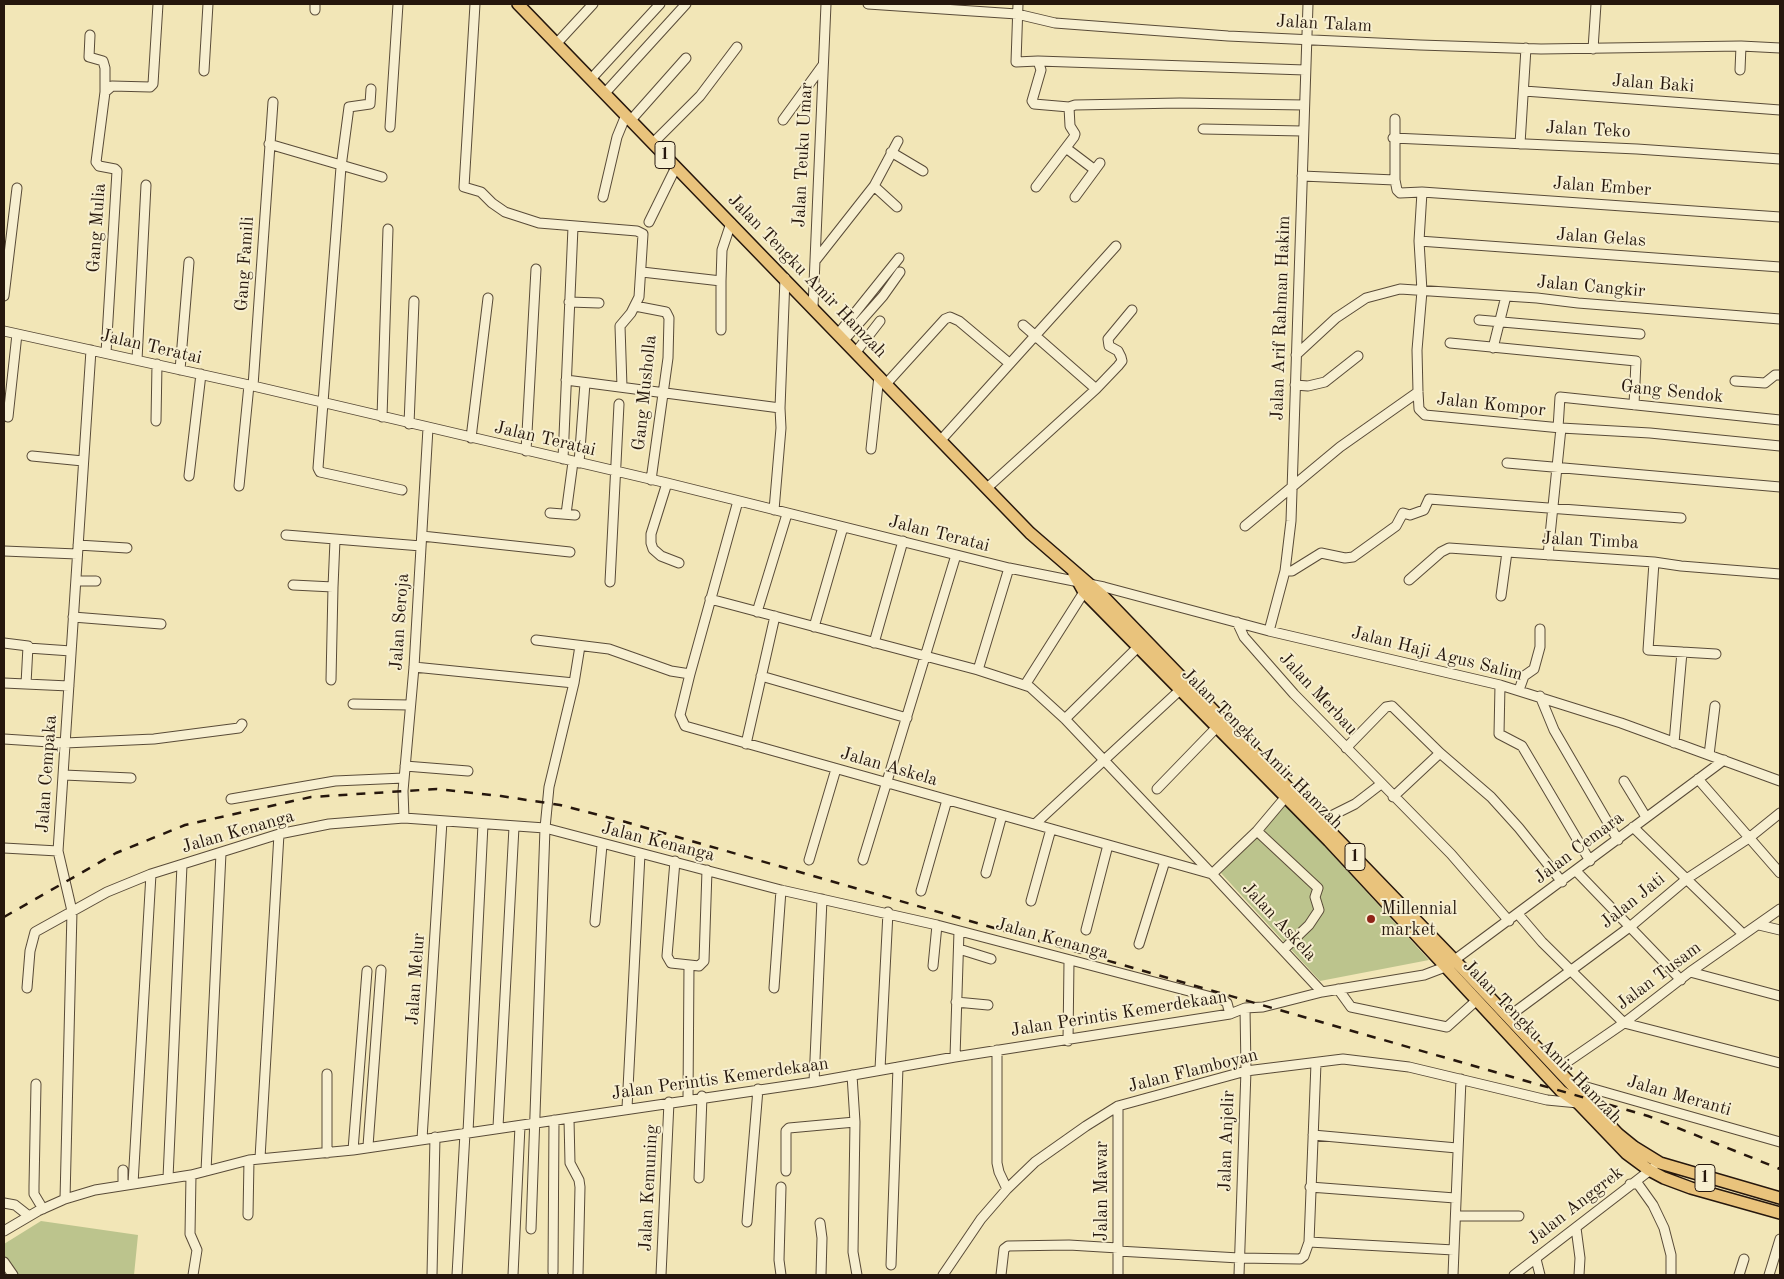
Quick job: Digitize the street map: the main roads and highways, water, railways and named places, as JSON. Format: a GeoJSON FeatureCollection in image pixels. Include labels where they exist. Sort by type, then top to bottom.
{"type":"FeatureCollection","features":[{"type":"Feature","properties":{"kind":"main road","name":"Jalan Tengku Amir Hamzah"},"geometry":{"type":"LineString","coordinates":[[518,4],[1030,533],[1072,571],[1138,647],[1180,690],[1289,794],[1321,821],[1449,963],[1477,1000],[1561,1091],[1578,1103],[1626,1153],[1649,1170],[1691,1188],[1780,1213]]}},
{"type":"Feature","properties":{"kind":"main road","name":"Jalan Tengku Amir Hamzah"},"geometry":{"type":"LineString","coordinates":[[1084,586],[1289,794],[1449,963],[1508,1017],[1618,1134],[1634,1147],[1660,1163],[1780,1198]]}},
{"type":"Feature","properties":{"kind":"railway"},"geometry":{"type":"LineString","coordinates":[[4,917],[116,853],[185,825],[311,797],[437,789],[501,796],[560,805],[622,821],[1648,1116],[1780,1169]]}},
{"type":"Feature","properties":{"kind":"place","name":"Millennial market"},"geometry":{"type":"Point","coordinates":[1371,919]}}]}
